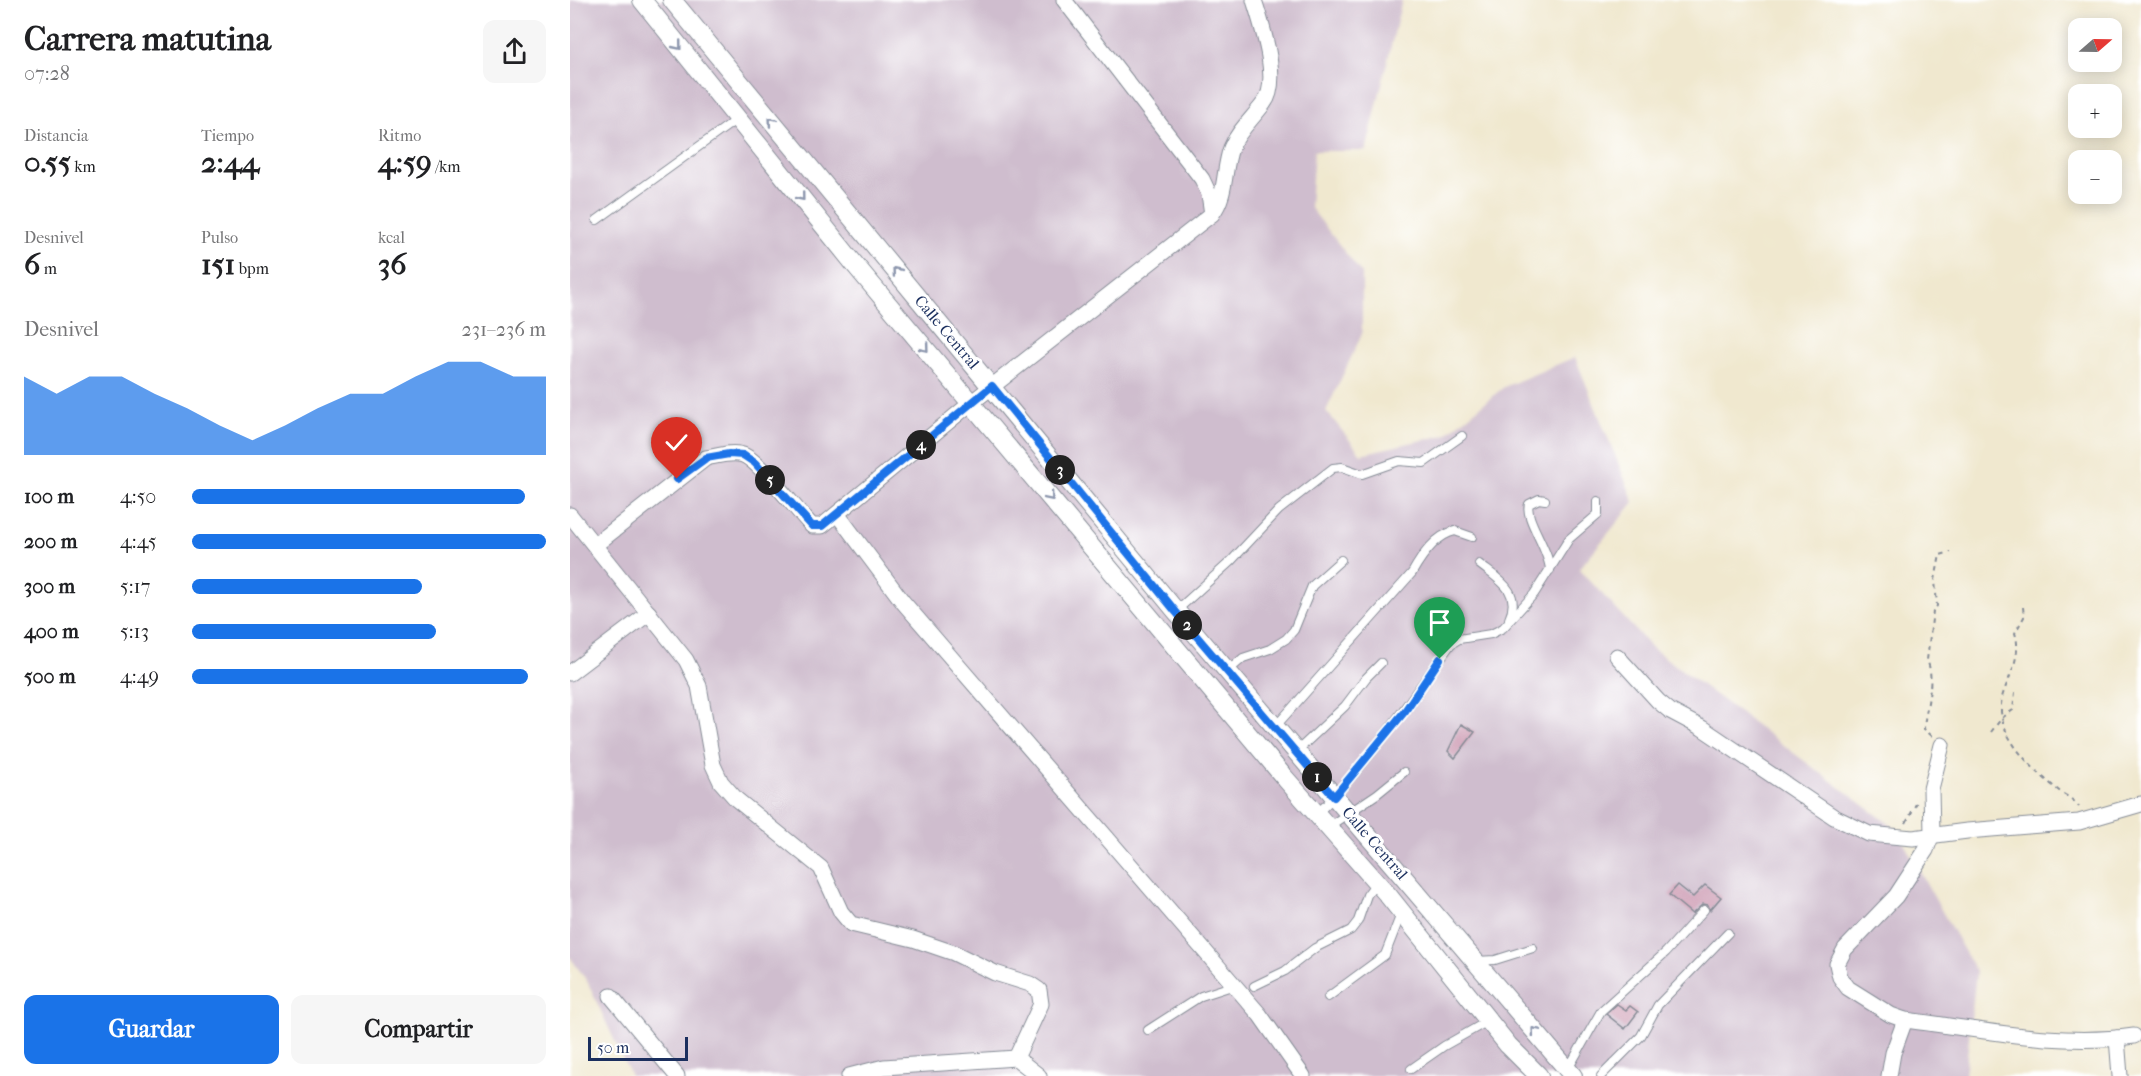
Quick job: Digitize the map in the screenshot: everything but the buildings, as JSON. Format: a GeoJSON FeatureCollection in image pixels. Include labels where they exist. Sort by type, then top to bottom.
{"type":"FeatureCollection","features":[{"type":"Feature","properties":{"kind":"street","name":"Calle Central"},"geometry":{"type":"LineString","coordinates":[[642,0],[971,403],[1402,912],[1534,1074]]}},
{"type":"Feature","properties":{"kind":"street","name":"Calle Central"},"geometry":{"type":"LineString","coordinates":[[672,0],[1176,612],[1570,1073]]}},
{"type":"Feature","properties":{"kind":"street"},"geometry":{"type":"LineString","coordinates":[[1064,0],[1202,179],[1209,194],[1212,214]]}},
{"type":"Feature","properties":{"kind":"street"},"geometry":{"type":"LineString","coordinates":[[595,545],[706,458],[729,454],[743,455],[755,463],[812,526],[822,526],[992,386],[1212,214],[1222,198],[1233,142],[1265,103],[1271,88],[1271,70],[1254,0]]}},
{"type":"Feature","properties":{"kind":"street"},"geometry":{"type":"LineString","coordinates":[[570,515],[686,660],[699,686],[713,765],[721,782],[736,799],[821,868],[841,912],[851,924],[914,939],[954,953],[995,973],[1030,984],[1039,990],[1041,1004],[1016,1058]]}},
{"type":"Feature","properties":{"kind":"street"},"geometry":{"type":"LineString","coordinates":[[837,515],[903,602],[1235,985],[1304,1076]]}},
{"type":"Feature","properties":{"kind":"street"},"geometry":{"type":"LineString","coordinates":[[570,672],[650,613]]}},
{"type":"Feature","properties":{"kind":"street"},"geometry":{"type":"LineString","coordinates":[[1617,656],[1670,711],[1702,728],[1834,817],[1869,834],[1905,838],[2079,822],[2141,804]]}},
{"type":"Feature","properties":{"kind":"street"},"geometry":{"type":"LineString","coordinates":[[1939,742],[1932,789],[1932,834],[1926,850],[1896,896],[1850,942],[1839,957],[1839,977],[1848,988],[1891,1015],[1905,1020],[2050,1037],[2134,1036]]}},
{"type":"Feature","properties":{"kind":"street"},"geometry":{"type":"LineString","coordinates":[[611,996],[677,1076]]}},
{"type":"Feature","properties":{"kind":"street"},"geometry":{"type":"LineString","coordinates":[[1889,1076],[1893,1053],[1905,1020]]}},
{"type":"Feature","properties":{"kind":"street"},"geometry":{"type":"LineString","coordinates":[[2117,1038],[2121,1076]]}},
{"type":"Feature","properties":{"kind":"street"},"geometry":{"type":"LineString","coordinates":[[849,1076],[884,1067],[1016,1058],[1039,1076]]}},
{"type":"Feature","properties":{"kind":"lane"},"geometry":{"type":"LineString","coordinates":[[597,220],[737,118]]}},
{"type":"Feature","properties":{"kind":"lane"},"geometry":{"type":"LineString","coordinates":[[1176,612],[1232,561],[1279,510],[1328,471],[1342,467],[1362,474],[1400,461],[1424,463],[1462,436]]}},
{"type":"Feature","properties":{"kind":"lane"},"geometry":{"type":"LineString","coordinates":[[1545,500],[1533,501],[1529,504],[1527,514],[1547,550],[1550,571]]}},
{"type":"Feature","properties":{"kind":"lane"},"geometry":{"type":"LineString","coordinates":[[1322,820],[1334,797],[1405,711],[1451,644],[1459,639],[1497,632],[1507,623],[1550,571],[1569,539],[1598,514],[1598,501]]}},
{"type":"Feature","properties":{"kind":"lane"},"geometry":{"type":"LineString","coordinates":[[1275,727],[1412,573],[1420,559],[1441,536],[1455,531],[1472,537]]}},
{"type":"Feature","properties":{"kind":"lane"},"geometry":{"type":"LineString","coordinates":[[1227,672],[1243,658],[1270,649],[1287,639],[1294,630],[1312,586],[1341,560]]}},
{"type":"Feature","properties":{"kind":"lane"},"geometry":{"type":"LineString","coordinates":[[1479,564],[1510,590],[1514,606],[1507,623]]}},
{"type":"Feature","properties":{"kind":"lane"},"geometry":{"type":"LineString","coordinates":[[1296,752],[1345,706],[1366,678],[1381,663]]}},
{"type":"Feature","properties":{"kind":"lane"},"geometry":{"type":"LineString","coordinates":[[1322,820],[1348,812],[1377,794],[1404,772]]}},
{"type":"Feature","properties":{"kind":"lane"},"geometry":{"type":"LineString","coordinates":[[1254,986],[1284,971],[1315,948],[1351,930],[1358,921],[1367,895],[1377,883]]}},
{"type":"Feature","properties":{"kind":"lane"},"geometry":{"type":"LineString","coordinates":[[1570,1073],[1601,1011],[1666,952],[1704,910]]}},
{"type":"Feature","properties":{"kind":"lane"},"geometry":{"type":"LineString","coordinates":[[1328,997],[1385,955],[1402,912]]}},
{"type":"Feature","properties":{"kind":"lane"},"geometry":{"type":"LineString","coordinates":[[1601,1076],[1641,1036],[1658,1005],[1728,933]]}},
{"type":"Feature","properties":{"kind":"lane"},"geometry":{"type":"LineString","coordinates":[[1476,961],[1495,960],[1533,948]]}},
{"type":"Feature","properties":{"kind":"lane"},"geometry":{"type":"LineString","coordinates":[[1148,1030],[1201,996],[1235,985]]}},
{"type":"Feature","properties":{"kind":"lane"},"geometry":{"type":"LineString","coordinates":[[1411,1068],[1437,1050],[1489,1021]]}},
{"type":"Feature","properties":{"kind":"path"},"geometry":{"type":"LineString","coordinates":[[1939,742],[1924,729],[1929,690],[1927,660],[1933,611],[1937,606],[1935,580],[1938,562],[1940,555],[1951,552]]}},
{"type":"Feature","properties":{"kind":"path"},"geometry":{"type":"LineString","coordinates":[[2023,608],[2024,617],[2015,633],[2018,643],[2015,664],[2003,694],[2004,717],[2016,749],[2025,761],[2079,805],[2079,822]]}},
{"type":"Feature","properties":{"kind":"path"},"geometry":{"type":"LineString","coordinates":[[1992,732],[2013,710],[2015,692]]}},
{"type":"Feature","properties":{"kind":"path"},"geometry":{"type":"LineString","coordinates":[[1905,838],[1908,816],[1920,796]]}},
{"type":"Feature","properties":{"kind":"shaded area"},"geometry":{"type":"Polygon","coordinates":[[[570,0],[1402,0],[1366,151],[1314,151],[1310,207],[1362,274],[1362,334],[1326,411],[1361,454],[1445,435],[1504,387],[1575,357],[1634,502],[1579,569],[1652,648],[1896,829],[1976,972],[1965,1076],[631,1076],[587,981],[570,957],[570,0]]]}},
{"type":"Feature","properties":{"kind":"route"},"geometry":{"type":"LineString","coordinates":[[677,479],[706,458],[729,454],[743,455],[755,463],[812,526],[822,526],[992,386],[1176,612],[1334,797],[1344,782],[1405,711],[1440,659]]}}]}
